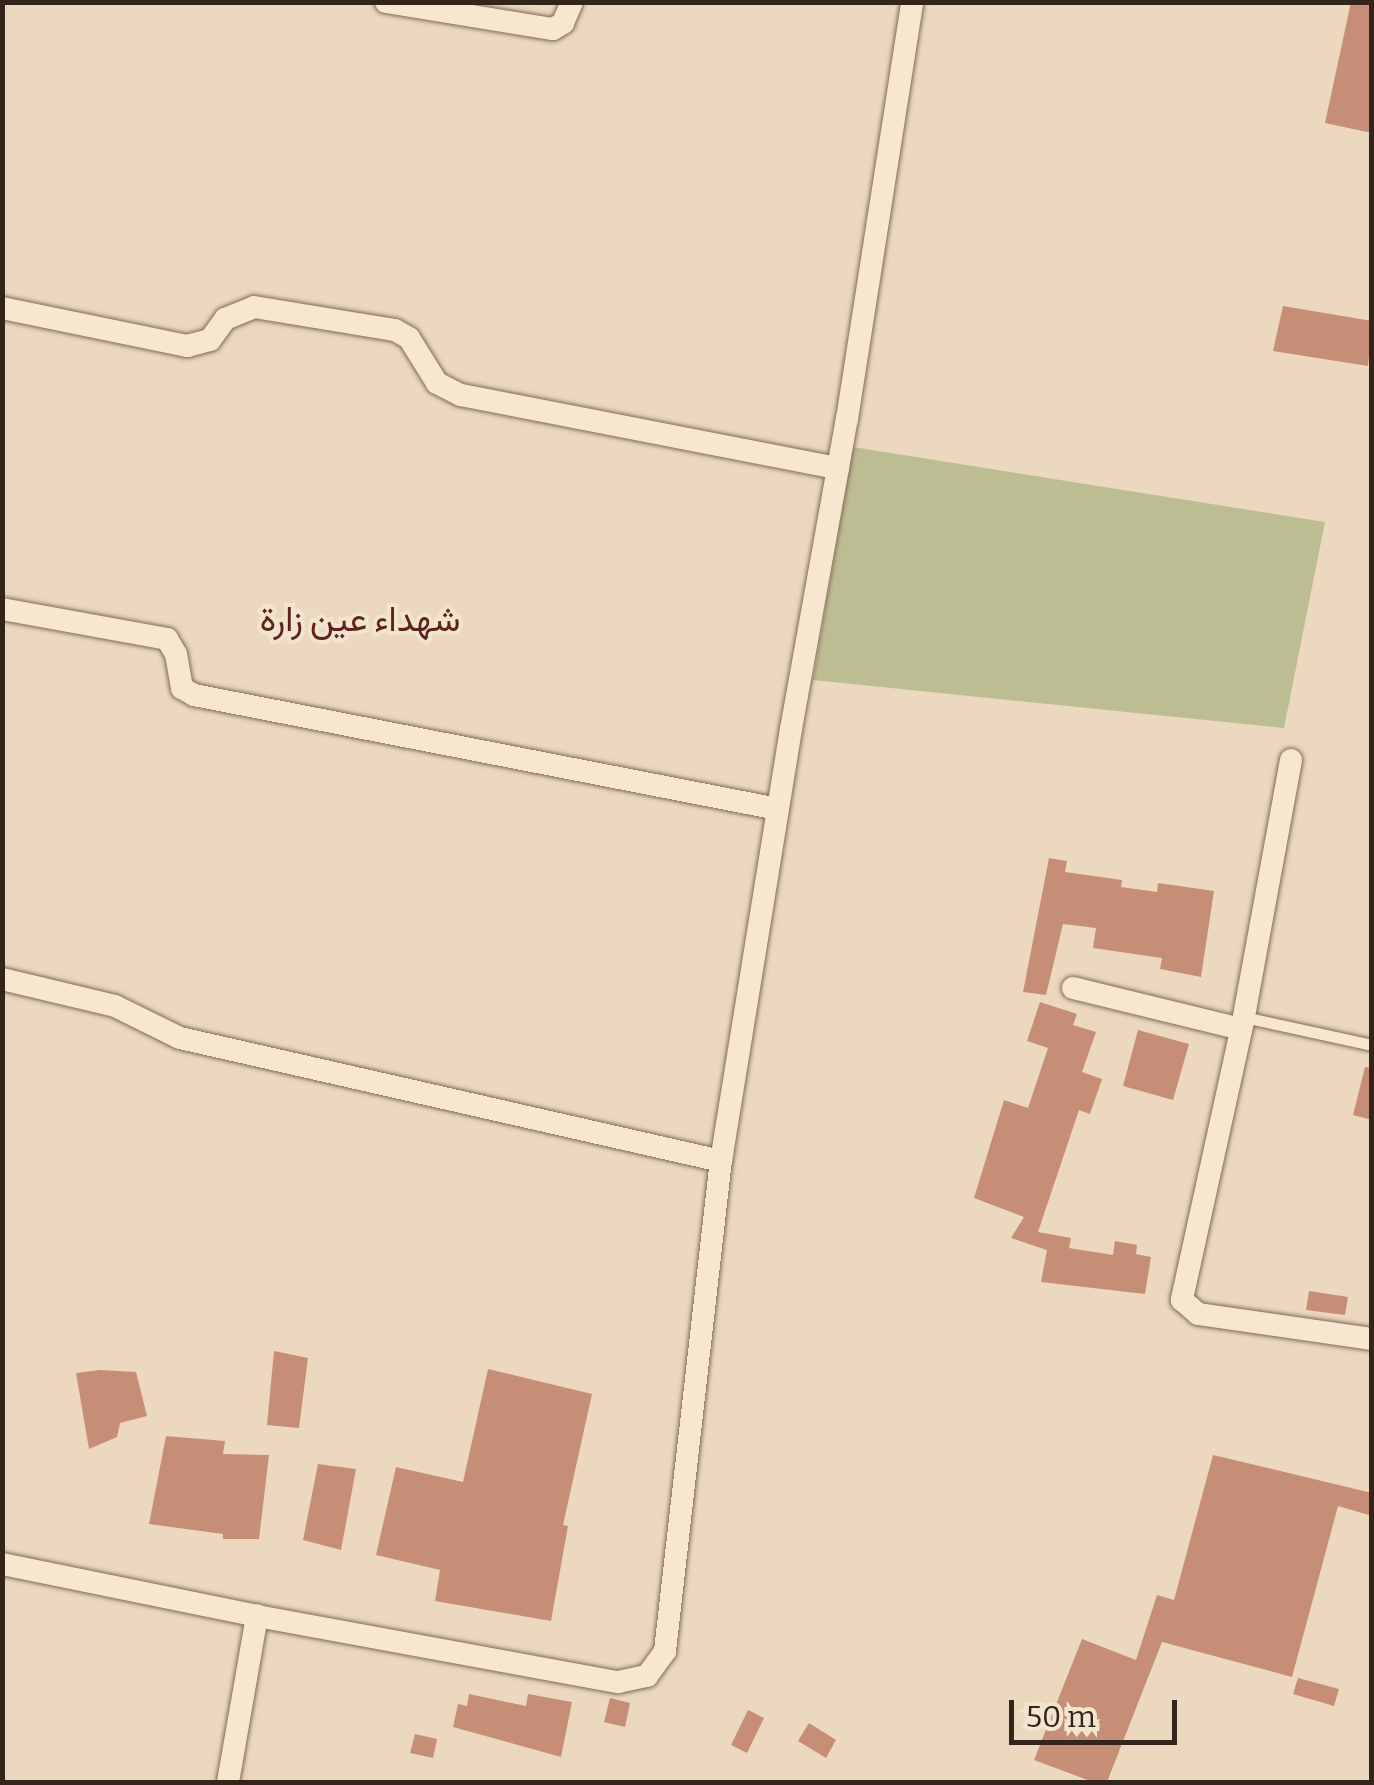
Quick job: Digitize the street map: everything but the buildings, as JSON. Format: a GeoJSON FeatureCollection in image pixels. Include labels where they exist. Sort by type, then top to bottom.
{"type":"FeatureCollection","features":[{"type":"Feature","properties":{"kind":"street"},"geometry":{"type":"LineString","coordinates":[[386,2],[553,30],[563,23],[572,2]]}},
{"type":"Feature","properties":{"kind":"street"},"geometry":{"type":"LineString","coordinates":[[2,1564],[257,1616],[618,1682],[647,1676],[665,1651],[721,1161],[912,2]]}},
{"type":"Feature","properties":{"kind":"street"},"geometry":{"type":"LineString","coordinates":[[2,308],[188,346],[210,340],[225,319],[254,307],[395,330],[409,338],[437,383],[461,395],[838,468]]}},
{"type":"Feature","properties":{"kind":"street"},"geometry":{"type":"LineString","coordinates":[[2,609],[166,639],[176,654],[182,688],[194,695],[778,809]]}},
{"type":"Feature","properties":{"kind":"street"},"geometry":{"type":"LineString","coordinates":[[1290,760],[1243,1023],[1182,1300],[1198,1314],[1372,1339]]}},
{"type":"Feature","properties":{"kind":"street"},"geometry":{"type":"LineString","coordinates":[[2,979],[115,1006],[180,1038],[721,1161]]}},
{"type":"Feature","properties":{"kind":"street"},"geometry":{"type":"LineString","coordinates":[[1073,988],[1243,1023]]}},
{"type":"Feature","properties":{"kind":"street"},"geometry":{"type":"LineString","coordinates":[[228,1782],[257,1616]]}},
{"type":"Feature","properties":{"kind":"lane"},"geometry":{"type":"LineString","coordinates":[[1243,1023],[1372,1044]]}},
{"type":"Feature","properties":{"kind":"green space"},"geometry":{"type":"Polygon","coordinates":[[[853,447],[1325,522],[1284,728],[813,680],[853,447]]]}},
{"type":"Feature","properties":{"kind":"district","name":"شهداء عين زارة"},"geometry":{"type":"Point","coordinates":[360,619]}}]}
